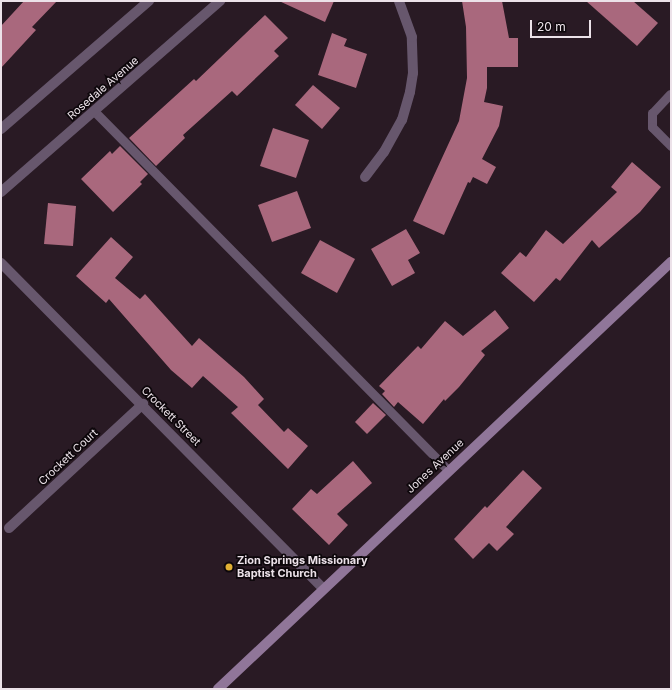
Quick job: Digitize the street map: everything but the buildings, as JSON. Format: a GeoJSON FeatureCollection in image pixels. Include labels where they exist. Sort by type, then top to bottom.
{"type":"FeatureCollection","features":[{"type":"Feature","properties":{"kind":"street"},"geometry":{"type":"LineString","coordinates":[[1,129],[149,1]]}},
{"type":"Feature","properties":{"kind":"street","name":"Rosedale Avenue"},"geometry":{"type":"LineString","coordinates":[[1,192],[95,112],[220,1]]}},
{"type":"Feature","properties":{"kind":"street"},"geometry":{"type":"LineString","coordinates":[[365,177],[384,152],[402,120],[410,92],[413,73],[412,37],[399,1]]}},
{"type":"Feature","properties":{"kind":"street","name":"Jones Avenue"},"geometry":{"type":"LineString","coordinates":[[218,689],[322,588],[671,262]]}},
{"type":"Feature","properties":{"kind":"street","name":"Crockett Street"},"geometry":{"type":"LineString","coordinates":[[1,263],[142,404],[322,588]]}},
{"type":"Feature","properties":{"kind":"street","name":"Crockett Court"},"geometry":{"type":"LineString","coordinates":[[9,528],[142,404]]}},
{"type":"Feature","properties":{"kind":"lane"},"geometry":{"type":"LineString","coordinates":[[670,94],[652,113],[652,127],[671,146]]}},
{"type":"Feature","properties":{"kind":"lane"},"geometry":{"type":"LineString","coordinates":[[95,112],[448,470]]}},
{"type":"Feature","properties":{"kind":"place","name":"Zion Springs Missionary Baptist Church"},"geometry":{"type":"Point","coordinates":[229,567]}}]}
